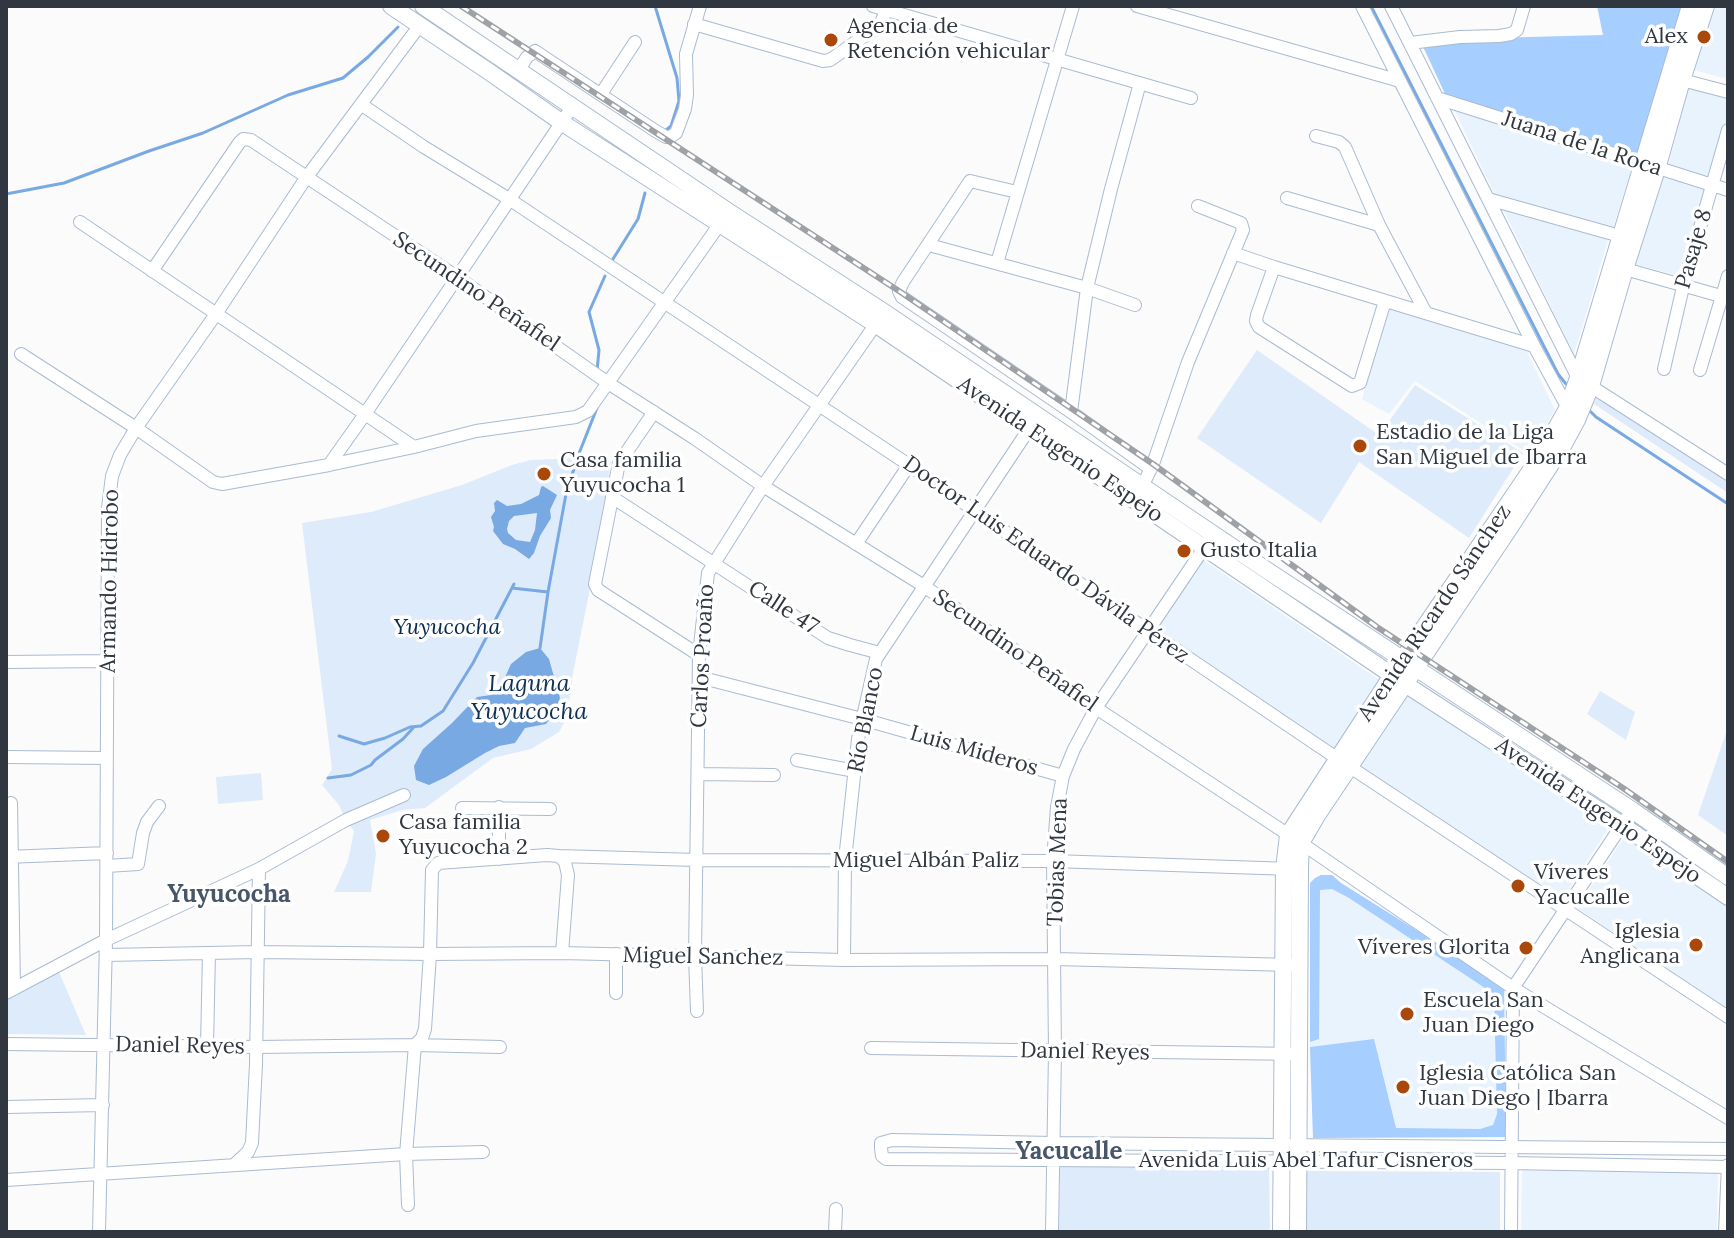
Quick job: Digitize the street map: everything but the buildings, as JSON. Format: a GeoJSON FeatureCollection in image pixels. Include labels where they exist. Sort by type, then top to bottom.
{"type":"FeatureCollection","features":[{"type":"Feature","properties":{"kind":"main road","name":"Avenida Eugenio Espejo"},"geometry":{"type":"LineString","coordinates":[[391,6],[561,122],[724,218],[1142,487],[1209,542],[1399,680],[1728,897]]}},
{"type":"Feature","properties":{"kind":"main road","name":"Avenida Eugenio Espejo"},"geometry":{"type":"LineString","coordinates":[[423,6],[572,107],[724,218]]}},
{"type":"Feature","properties":{"kind":"main road","name":"Avenida Ricardo Sánchez"},"geometry":{"type":"LineString","coordinates":[[1298,1232],[1298,1154],[1291,1054],[1294,839],[1318,814],[1344,763],[1409,664],[1511,526],[1564,444],[1625,269],[1690,6]]}},
{"type":"Feature","properties":{"kind":"main road","name":"Avenida Ricardo Sánchez"},"geometry":{"type":"LineString","coordinates":[[1584,382],[1620,236],[1682,80],[1706,6]]}},
{"type":"Feature","properties":{"kind":"main road","name":"Avenida Eugenio Espejo"},"geometry":{"type":"LineString","coordinates":[[879,318],[1029,429],[1409,664],[1632,810],[1728,877]]}},
{"type":"Feature","properties":{"kind":"main road","name":"Avenida Ricardo Sánchez"},"geometry":{"type":"LineString","coordinates":[[1281,1232],[1281,1144],[1291,1054]]}},
{"type":"Feature","properties":{"kind":"street"},"geometry":{"type":"LineString","coordinates":[[518,71],[535,51],[654,130],[666,137],[673,136],[685,109],[686,54],[700,6]]}},
{"type":"Feature","properties":{"kind":"street"},"geometry":{"type":"LineString","coordinates":[[873,6],[1191,98]]}},
{"type":"Feature","properties":{"kind":"street"},"geometry":{"type":"LineString","coordinates":[[997,263],[1073,6]]}},
{"type":"Feature","properties":{"kind":"street"},"geometry":{"type":"LineString","coordinates":[[1137,6],[1400,81]]}},
{"type":"Feature","properties":{"kind":"street"},"geometry":{"type":"LineString","coordinates":[[1362,6],[1534,346],[1572,414]]}},
{"type":"Feature","properties":{"kind":"street"},"geometry":{"type":"LineString","coordinates":[[1391,6],[1584,382],[1728,474]]}},
{"type":"Feature","properties":{"kind":"street"},"geometry":{"type":"LineString","coordinates":[[1410,43],[1511,34],[1517,30],[1524,6]]}},
{"type":"Feature","properties":{"kind":"street"},"geometry":{"type":"LineString","coordinates":[[694,24],[823,61],[830,60],[880,25],[888,8]]}},
{"type":"Feature","properties":{"kind":"street","name":"Armando Hidrobo"},"geometry":{"type":"LineString","coordinates":[[99,1232],[106,955],[108,508],[112,476],[136,428],[306,178],[420,25]]}},
{"type":"Feature","properties":{"kind":"street"},"geometry":{"type":"LineString","coordinates":[[601,94],[635,42]]}},
{"type":"Feature","properties":{"kind":"street"},"geometry":{"type":"LineString","coordinates":[[1682,80],[1728,92]]}},
{"type":"Feature","properties":{"kind":"street"},"geometry":{"type":"LineString","coordinates":[[1071,412],[1087,288],[1140,83]]}},
{"type":"Feature","properties":{"kind":"street","name":"Juana de la Roca"},"geometry":{"type":"LineString","coordinates":[[1437,98],[1728,190]]}},
{"type":"Feature","properties":{"kind":"street","name":"Doctor Luis Eduardo Dávila Pérez"},"geometry":{"type":"LineString","coordinates":[[362,105],[909,465],[1344,763],[1728,1017]]}},
{"type":"Feature","properties":{"kind":"street"},"geometry":{"type":"LineString","coordinates":[[329,465],[572,107]]}},
{"type":"Feature","properties":{"kind":"street","name":"Pasaje 8"},"geometry":{"type":"LineString","coordinates":[[1664,369],[1683,287],[1727,135]]}},
{"type":"Feature","properties":{"kind":"street"},"geometry":{"type":"LineString","coordinates":[[1316,136],[1339,142],[1345,147],[1379,225],[1426,313]]}},
{"type":"Feature","properties":{"kind":"street","name":"Secundino Peñafiel"},"geometry":{"type":"LineString","coordinates":[[152,271],[243,139],[251,140],[763,486],[924,586],[1096,708],[1513,988],[1728,1118]]}},
{"type":"Feature","properties":{"kind":"street"},"geometry":{"type":"LineString","coordinates":[[1017,192],[970,181],[899,291],[902,297],[1151,469]]}},
{"type":"Feature","properties":{"kind":"street"},"geometry":{"type":"LineString","coordinates":[[1287,198],[1379,225]]}},
{"type":"Feature","properties":{"kind":"street"},"geometry":{"type":"LineString","coordinates":[[1488,199],[1620,236]]}},
{"type":"Feature","properties":{"kind":"street"},"geometry":{"type":"LineString","coordinates":[[1142,487],[1188,362],[1242,236],[1241,223],[1198,206]]}},
{"type":"Feature","properties":{"kind":"street"},"geometry":{"type":"LineString","coordinates":[[21,354],[205,477],[222,484],[329,465],[476,431],[576,417],[588,411],[724,218]]}},
{"type":"Feature","properties":{"kind":"street"},"geometry":{"type":"LineString","coordinates":[[80,222],[414,447]]}},
{"type":"Feature","properties":{"kind":"street"},"geometry":{"type":"LineString","coordinates":[[929,245],[1087,288],[1135,305]]}},
{"type":"Feature","properties":{"kind":"street"},"geometry":{"type":"LineString","coordinates":[[1233,253],[1534,346]]}},
{"type":"Feature","properties":{"kind":"street"},"geometry":{"type":"LineString","coordinates":[[1274,267],[1257,315],[1259,327],[1352,386],[1360,383],[1385,301]]}},
{"type":"Feature","properties":{"kind":"street"},"geometry":{"type":"LineString","coordinates":[[1625,269],[1725,297]]}},
{"type":"Feature","properties":{"kind":"street"},"geometry":{"type":"LineString","coordinates":[[1700,370],[1725,297],[1728,276]]}},
{"type":"Feature","properties":{"kind":"street","name":"Carlos Proaño"},"geometry":{"type":"LineString","coordinates":[[697,1011],[699,655],[708,573],[763,486],[879,318]]}},
{"type":"Feature","properties":{"kind":"street"},"geometry":{"type":"LineString","coordinates":[[654,412],[619,463],[595,584],[598,590],[699,655]]}},
{"type":"Feature","properties":{"kind":"street","name":"Río Blanco"},"geometry":{"type":"LineString","coordinates":[[844,960],[845,860],[862,719],[876,659],[1029,429]]}},
{"type":"Feature","properties":{"kind":"street"},"geometry":{"type":"LineString","coordinates":[[856,544],[909,465]]}},
{"type":"Feature","properties":{"kind":"street","name":"Calle 47"},"geometry":{"type":"LineString","coordinates":[[612,497],[828,638],[880,653]]}},
{"type":"Feature","properties":{"kind":"street","name":"Tobias Mena"},"geometry":{"type":"LineString","coordinates":[[1052,1232],[1055,1052],[1053,861],[1063,776],[1096,708],[1209,542]]}},
{"type":"Feature","properties":{"kind":"street"},"geometry":{"type":"LineString","coordinates":[[6,662],[107,661]]}},
{"type":"Feature","properties":{"kind":"street","name":"Luis Mideros"},"geometry":{"type":"LineString","coordinates":[[699,677],[1063,776]]}},
{"type":"Feature","properties":{"kind":"street"},"geometry":{"type":"LineString","coordinates":[[6,757],[107,758]]}},
{"type":"Feature","properties":{"kind":"street"},"geometry":{"type":"LineString","coordinates":[[797,760],[855,771]]}},
{"type":"Feature","properties":{"kind":"street"},"geometry":{"type":"LineString","coordinates":[[699,774],[774,775]]}},
{"type":"Feature","properties":{"kind":"street"},"geometry":{"type":"LineString","coordinates":[[11,803],[10,991],[106,940],[259,869],[346,820],[404,795]]}},
{"type":"Feature","properties":{"kind":"street"},"geometry":{"type":"LineString","coordinates":[[10,857],[138,864],[143,833],[159,806]]}},
{"type":"Feature","properties":{"kind":"street"},"geometry":{"type":"LineString","coordinates":[[499,807],[499,859]]}},
{"type":"Feature","properties":{"kind":"street"},"geometry":{"type":"LineString","coordinates":[[462,808],[550,809]]}},
{"type":"Feature","properties":{"kind":"street"},"geometry":{"type":"LineString","coordinates":[[1511,1232],[1513,988],[1632,810]]}},
{"type":"Feature","properties":{"kind":"street"},"geometry":{"type":"LineString","coordinates":[[559,856],[565,862],[568,875],[562,953]]}},
{"type":"Feature","properties":{"kind":"street","name":"Miguel Albán Paliz"},"geometry":{"type":"LineString","coordinates":[[430,954],[431,877],[438,863],[559,856],[697,860],[1053,861],[1292,869]]}},
{"type":"Feature","properties":{"kind":"street"},"geometry":{"type":"LineString","coordinates":[[235,1164],[248,1152],[252,1143],[257,1047],[259,869]]}},
{"type":"Feature","properties":{"kind":"street"},"geometry":{"type":"LineString","coordinates":[[207,1046],[209,953]]}},
{"type":"Feature","properties":{"kind":"street","name":"Miguel Sanchez"},"geometry":{"type":"LineString","coordinates":[[106,955],[562,953],[1291,965]]}},
{"type":"Feature","properties":{"kind":"street"},"geometry":{"type":"LineString","coordinates":[[408,1205],[406,1154],[415,1045],[425,1029],[430,954]]}},
{"type":"Feature","properties":{"kind":"street"},"geometry":{"type":"LineString","coordinates":[[616,954],[616,993]]}},
{"type":"Feature","properties":{"kind":"street","name":"Daniel Reyes"},"geometry":{"type":"LineString","coordinates":[[6,1044],[500,1047]]}},
{"type":"Feature","properties":{"kind":"street","name":"Daniel Reyes"},"geometry":{"type":"LineString","coordinates":[[871,1048],[1291,1054]]}},
{"type":"Feature","properties":{"kind":"street"},"geometry":{"type":"LineString","coordinates":[[6,1107],[103,1105]]}},
{"type":"Feature","properties":{"kind":"street","name":"Avenida Luis Abel Tafur Cisneros"},"geometry":{"type":"LineString","coordinates":[[1728,1149],[1510,1146],[1298,1154],[1281,1162],[886,1159],[882,1156],[881,1143],[892,1140],[1281,1144],[1298,1154],[1510,1163],[1728,1167]]}},
{"type":"Feature","properties":{"kind":"street"},"geometry":{"type":"LineString","coordinates":[[6,1180],[235,1164],[483,1152]]}},
{"type":"Feature","properties":{"kind":"street"},"geometry":{"type":"LineString","coordinates":[[1725,1232],[1728,1167]]}},
{"type":"Feature","properties":{"kind":"street"},"geometry":{"type":"LineString","coordinates":[[835,1232],[836,1209]]}},
{"type":"Feature","properties":{"kind":"shaded area"},"geometry":{"type":"Polygon","coordinates":[[[1597,6],[1684,6],[1637,155],[1446,96],[1420,40],[1603,35],[1597,6]]]}},
{"type":"Feature","properties":{"kind":"shaded area"},"geometry":{"type":"Polygon","coordinates":[[[1713,6],[1728,6],[1728,79],[1694,70],[1713,6]]]}},
{"type":"Feature","properties":{"kind":"shaded area"},"geometry":{"type":"Polygon","coordinates":[[[1689,86],[1728,96],[1728,113],[1711,177],[1668,166],[1689,86]]]}},
{"type":"Feature","properties":{"kind":"shaded area"},"geometry":{"type":"Polygon","coordinates":[[[1453,107],[1634,161],[1613,228],[1495,195],[1453,107]]]}},
{"type":"Feature","properties":{"kind":"shaded area"},"geometry":{"type":"Polygon","coordinates":[[[1661,176],[1710,190],[1684,277],[1633,264],[1661,176]]]}},
{"type":"Feature","properties":{"kind":"shaded area"},"geometry":{"type":"Polygon","coordinates":[[[1503,209],[1608,240],[1574,354],[1503,209]]]}},
{"type":"Feature","properties":{"kind":"shaded area"},"geometry":{"type":"Polygon","coordinates":[[[1388,308],[1526,350],[1555,410],[1529,454],[1415,381],[1389,414],[1362,399],[1388,308]]]}},
{"type":"Feature","properties":{"kind":"shaded area"},"geometry":{"type":"Polygon","coordinates":[[[1202,559],[1384,683],[1337,752],[1157,629],[1202,559]]]}},
{"type":"Feature","properties":{"kind":"shaded area"},"geometry":{"type":"Polygon","coordinates":[[[1409,693],[1608,829],[1563,898],[1465,837],[1359,765],[1409,693]]]}},
{"type":"Feature","properties":{"kind":"shaded area"},"geometry":{"type":"Polygon","coordinates":[[[1625,836],[1728,907],[1728,1009],[1577,908],[1625,836]]]}},
{"type":"Feature","properties":{"kind":"shaded area","name":"Escuela San Juan Diego"},"geometry":{"type":"Polygon","coordinates":[[[1321,875],[1332,875],[1504,985],[1506,1137],[1313,1138],[1310,883],[1321,875]]]}},
{"type":"Feature","properties":{"kind":"shaded area"},"geometry":{"type":"Polygon","coordinates":[[[1321,875],[1332,875],[1504,985],[1506,1137],[1313,1138],[1310,1047],[1374,1039],[1396,1128],[1480,1129],[1493,1125],[1497,1114],[1494,994],[1332,889],[1320,890],[1319,1039],[1310,1042],[1310,883],[1321,875]]]}},
{"type":"Feature","properties":{"kind":"shaded area"},"geometry":{"type":"Polygon","coordinates":[[[1522,1169],[1718,1171],[1717,1232],[1521,1232],[1522,1169]]]}},
{"type":"Feature","properties":{"kind":"green space","name":"Estadio de la Liga San Miguel de Ibarra"},"geometry":{"type":"Polygon","coordinates":[[[1257,350],[1379,435],[1415,385],[1523,453],[1469,538],[1359,462],[1321,523],[1197,438],[1257,350]]]}},
{"type":"Feature","properties":{"kind":"green space"},"geometry":{"type":"Polygon","coordinates":[[[1598,395],[1728,480],[1728,493],[1594,404],[1598,395]]]}},
{"type":"Feature","properties":{"kind":"green space","name":"Yuyucocha"},"geometry":{"type":"Polygon","coordinates":[[[584,458],[611,462],[567,717],[559,732],[531,749],[493,758],[425,808],[402,810],[370,820],[376,854],[371,892],[334,892],[348,861],[354,831],[339,805],[322,785],[332,769],[302,523],[371,512],[462,485],[531,460],[584,458]]]}},
{"type":"Feature","properties":{"kind":"green space"},"geometry":{"type":"Polygon","coordinates":[[[1600,691],[1635,712],[1626,740],[1587,714],[1600,691]]]}},
{"type":"Feature","properties":{"kind":"green space"},"geometry":{"type":"Polygon","coordinates":[[[1728,727],[1728,836],[1698,815],[1728,727]]]}},
{"type":"Feature","properties":{"kind":"green space"},"geometry":{"type":"Polygon","coordinates":[[[261,773],[263,800],[218,804],[216,777],[261,773]]]}},
{"type":"Feature","properties":{"kind":"green space"},"geometry":{"type":"Polygon","coordinates":[[[59,972],[86,1035],[6,1034],[6,1001],[59,972]]]}},
{"type":"Feature","properties":{"kind":"green space"},"geometry":{"type":"Polygon","coordinates":[[[1060,1163],[1269,1167],[1270,1232],[1059,1232],[1060,1163]]]}},
{"type":"Feature","properties":{"kind":"green space"},"geometry":{"type":"Polygon","coordinates":[[[1306,1171],[1500,1172],[1500,1232],[1305,1232],[1306,1171]]]}},
{"type":"Feature","properties":{"kind":"water"},"geometry":{"type":"Polygon","coordinates":[[[541,487],[557,495],[550,510],[551,518],[529,559],[503,544],[493,531],[491,517],[497,500],[507,506],[521,504],[539,495],[541,487]],[[537,513],[514,516],[507,529],[516,540],[530,542],[537,513]]]}},
{"type":"Feature","properties":{"kind":"water","name":"Laguna Yuyucocha"},"geometry":{"type":"Polygon","coordinates":[[[540,648],[549,659],[560,698],[556,711],[546,724],[525,728],[515,743],[499,746],[429,785],[416,780],[414,766],[423,749],[477,697],[491,695],[501,686],[511,664],[526,652],[540,648]]]}},
{"type":"Feature","properties":{"kind":"waterway"},"geometry":{"type":"LineString","coordinates":[[655,6],[677,78],[679,101],[671,126],[665,131]]}},
{"type":"Feature","properties":{"kind":"waterway"},"geometry":{"type":"LineString","coordinates":[[1371,6],[1558,374],[1566,384]]}},
{"type":"Feature","properties":{"kind":"waterway"},"geometry":{"type":"LineString","coordinates":[[6,194],[64,183],[203,133],[288,95],[343,78],[398,27]]}},
{"type":"Feature","properties":{"kind":"waterway"},"geometry":{"type":"LineString","coordinates":[[613,259],[638,219],[645,193]]}},
{"type":"Feature","properties":{"kind":"waterway"},"geometry":{"type":"LineString","coordinates":[[597,371],[599,350],[589,312],[605,276]]}},
{"type":"Feature","properties":{"kind":"waterway"},"geometry":{"type":"LineString","coordinates":[[540,648],[566,494],[597,408]]}},
{"type":"Feature","properties":{"kind":"waterway"},"geometry":{"type":"LineString","coordinates":[[1587,408],[1728,504]]}},
{"type":"Feature","properties":{"kind":"waterway"},"geometry":{"type":"LineString","coordinates":[[339,736],[364,744],[421,726],[443,711],[473,663],[514,584]]}},
{"type":"Feature","properties":{"kind":"waterway"},"geometry":{"type":"LineString","coordinates":[[512,588],[548,592]]}},
{"type":"Feature","properties":{"kind":"waterway"},"geometry":{"type":"LineString","coordinates":[[328,778],[351,775],[371,765],[414,727]]}},
{"type":"Feature","properties":{"kind":"railway"},"geometry":{"type":"LineString","coordinates":[[461,6],[899,291],[1153,464],[1377,627],[1623,788],[1728,862]]}},
{"type":"Feature","properties":{"kind":"place","name":"Alex"},"geometry":{"type":"Point","coordinates":[1704,37]}},
{"type":"Feature","properties":{"kind":"place","name":"Agencia de Retención vehicular"},"geometry":{"type":"Point","coordinates":[831,40]}},
{"type":"Feature","properties":{"kind":"place","name":"Estadio de la Liga San Miguel de Ibarra"},"geometry":{"type":"Point","coordinates":[1360,446]}},
{"type":"Feature","properties":{"kind":"place","name":"Casa familia Yuyucocha 1"},"geometry":{"type":"Point","coordinates":[544,474]}},
{"type":"Feature","properties":{"kind":"place","name":"Gusto Italia"},"geometry":{"type":"Point","coordinates":[1184,551]}},
{"type":"Feature","properties":{"kind":"place","name":"Casa familia Yuyucocha 2"},"geometry":{"type":"Point","coordinates":[383,836]}},
{"type":"Feature","properties":{"kind":"place","name":"Víveres Yacucalle"},"geometry":{"type":"Point","coordinates":[1518,886]}},
{"type":"Feature","properties":{"kind":"place","name":"Iglesia Anglicana"},"geometry":{"type":"Point","coordinates":[1696,945]}},
{"type":"Feature","properties":{"kind":"place","name":"Víveres Glorita"},"geometry":{"type":"Point","coordinates":[1526,948]}},
{"type":"Feature","properties":{"kind":"place","name":"Escuela San Juan Diego"},"geometry":{"type":"Point","coordinates":[1407,1014]}},
{"type":"Feature","properties":{"kind":"place","name":"Iglesia Católica San Juan Diego | Ibarra"},"geometry":{"type":"Point","coordinates":[1403,1087]}},
{"type":"Feature","properties":{"kind":"district","name":"Yuyucocha"},"geometry":{"type":"Point","coordinates":[229,895]}},
{"type":"Feature","properties":{"kind":"district","name":"Yacucalle"},"geometry":{"type":"Point","coordinates":[1069,1152]}}]}
